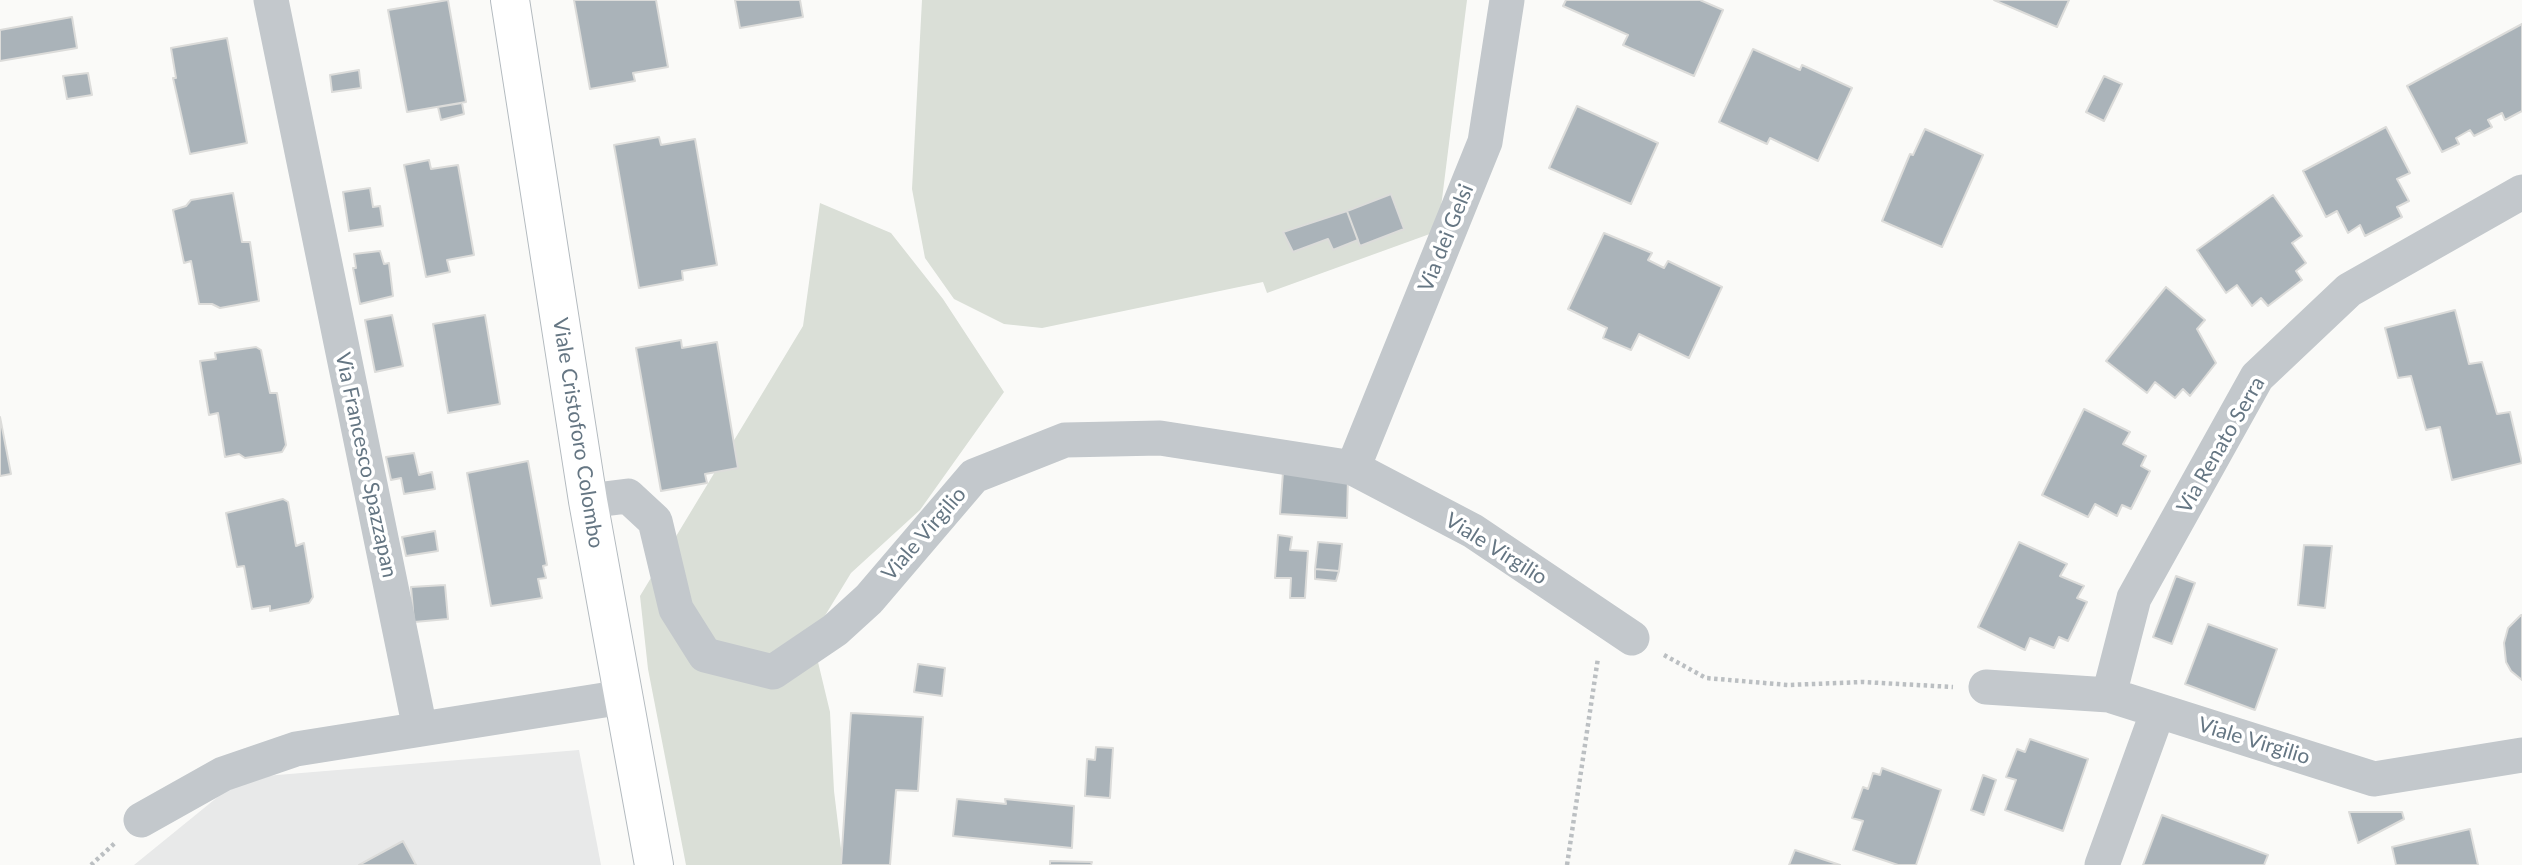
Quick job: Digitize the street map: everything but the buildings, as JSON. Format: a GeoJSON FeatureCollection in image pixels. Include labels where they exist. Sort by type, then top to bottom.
{"type":"FeatureCollection","features":[{"type":"Feature","properties":{"kind":"street","name":"Via Francesco Spazzapan"},"geometry":{"type":"LineString","coordinates":[[271,0],[421,729]]}},
{"type":"Feature","properties":{"kind":"street","name":"Viale Cristoforo Colombo"},"geometry":{"type":"LineString","coordinates":[[510,0],[588,501],[654,865]]}},
{"type":"Feature","properties":{"kind":"street","name":"Via dei Gelsi"},"geometry":{"type":"LineString","coordinates":[[1353,468],[1485,142],[1507,0]]}},
{"type":"Feature","properties":{"kind":"street","name":"Via Renato Serra"},"geometry":{"type":"LineString","coordinates":[[2109,695],[2134,598],[2257,377],[2349,290],[2522,192]]}},
{"type":"Feature","properties":{"kind":"street","name":"Viale Virgilio"},"geometry":{"type":"LineString","coordinates":[[588,501],[628,496],[655,521],[676,609],[705,655],[773,672],[835,630],[869,599],[974,476],[1065,440],[1160,439],[1353,468],[1473,531],[1618,629]]}},
{"type":"Feature","properties":{"kind":"street","name":"Viale Virgilio"},"geometry":{"type":"LineString","coordinates":[[1986,687],[2109,695],[2374,779],[2522,755]]}},
{"type":"Feature","properties":{"kind":"street"},"geometry":{"type":"LineString","coordinates":[[141,820],[223,774],[296,748],[623,697]]}},
{"type":"Feature","properties":{"kind":"street"},"geometry":{"type":"LineString","coordinates":[[2102,865],[2158,711]]}},
{"type":"Feature","properties":{"kind":"path"},"geometry":{"type":"LineString","coordinates":[[1567,865],[1618,629],[1706,678],[1788,685],[1863,682],[1986,687]]}},
{"type":"Feature","properties":{"kind":"shaded area"},"geometry":{"type":"Polygon","coordinates":[[[922,0],[1467,0],[1438,231],[1267,293],[1263,282],[1042,328],[1004,324],[954,299],[925,258],[912,189],[922,0]]]}},
{"type":"Feature","properties":{"kind":"shaded area"},"geometry":{"type":"Polygon","coordinates":[[[820,203],[891,233],[943,299],[1004,392],[920,510],[851,573],[812,637],[830,712],[834,791],[843,865],[686,865],[648,669],[640,596],[803,326],[820,203]]]}},
{"type":"Feature","properties":{"kind":"shaded area"},"geometry":{"type":"Polygon","coordinates":[[[579,750],[601,865],[134,865],[241,778],[579,750]]]}}]}
